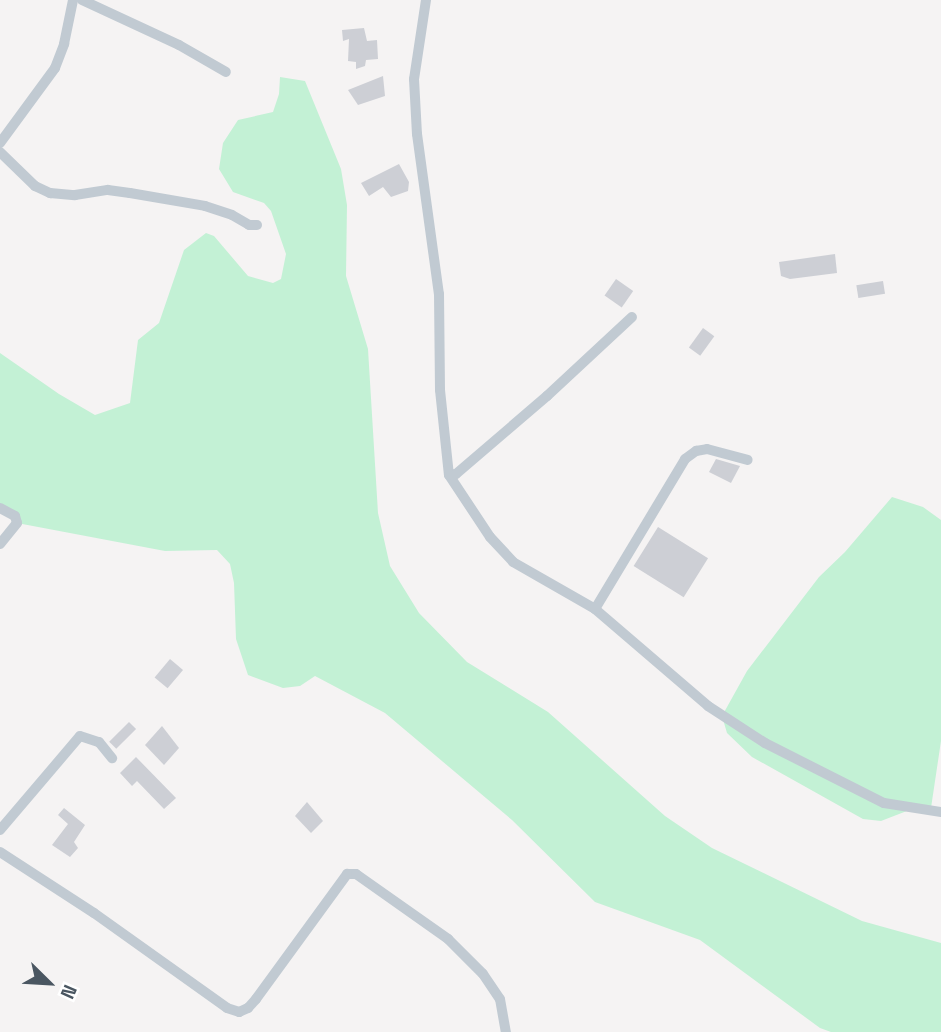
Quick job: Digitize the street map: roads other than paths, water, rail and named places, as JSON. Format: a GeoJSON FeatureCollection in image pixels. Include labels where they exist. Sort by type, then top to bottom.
{"type":"FeatureCollection","features":[{"type":"Feature","properties":{"kind":"street"},"geometry":{"type":"LineString","coordinates":[[0,143],[55,68],[64,44],[73,0]]}},
{"type":"Feature","properties":{"kind":"street"},"geometry":{"type":"LineString","coordinates":[[82,0],[179,45],[226,72]]}},
{"type":"Feature","properties":{"kind":"street"},"geometry":{"type":"LineString","coordinates":[[426,0],[414,79],[419,146],[439,294],[440,390],[449,475],[490,537],[513,562],[595,609],[708,706],[765,743],[884,803],[941,812]]}},
{"type":"Feature","properties":{"kind":"street"},"geometry":{"type":"LineString","coordinates":[[0,152],[35,186],[50,193],[75,195],[108,190],[130,193],[205,206],[232,215],[249,225],[257,225]]}},
{"type":"Feature","properties":{"kind":"street"},"geometry":{"type":"LineString","coordinates":[[449,475],[456,474],[632,317]]}},
{"type":"Feature","properties":{"kind":"street"},"geometry":{"type":"LineString","coordinates":[[595,609],[685,459],[696,451],[707,449],[748,460]]}},
{"type":"Feature","properties":{"kind":"street"},"geometry":{"type":"LineString","coordinates":[[0,508],[15,516],[17,523],[0,544]]}},
{"type":"Feature","properties":{"kind":"street"},"geometry":{"type":"LineString","coordinates":[[0,830],[80,736],[99,742],[112,758]]}},
{"type":"Feature","properties":{"kind":"street"},"geometry":{"type":"LineString","coordinates":[[0,852],[94,913],[227,1008],[239,1012],[248,1008],[256,999],[341,881],[347,874],[356,874],[448,939],[483,974],[500,999],[506,1032]]}}]}
